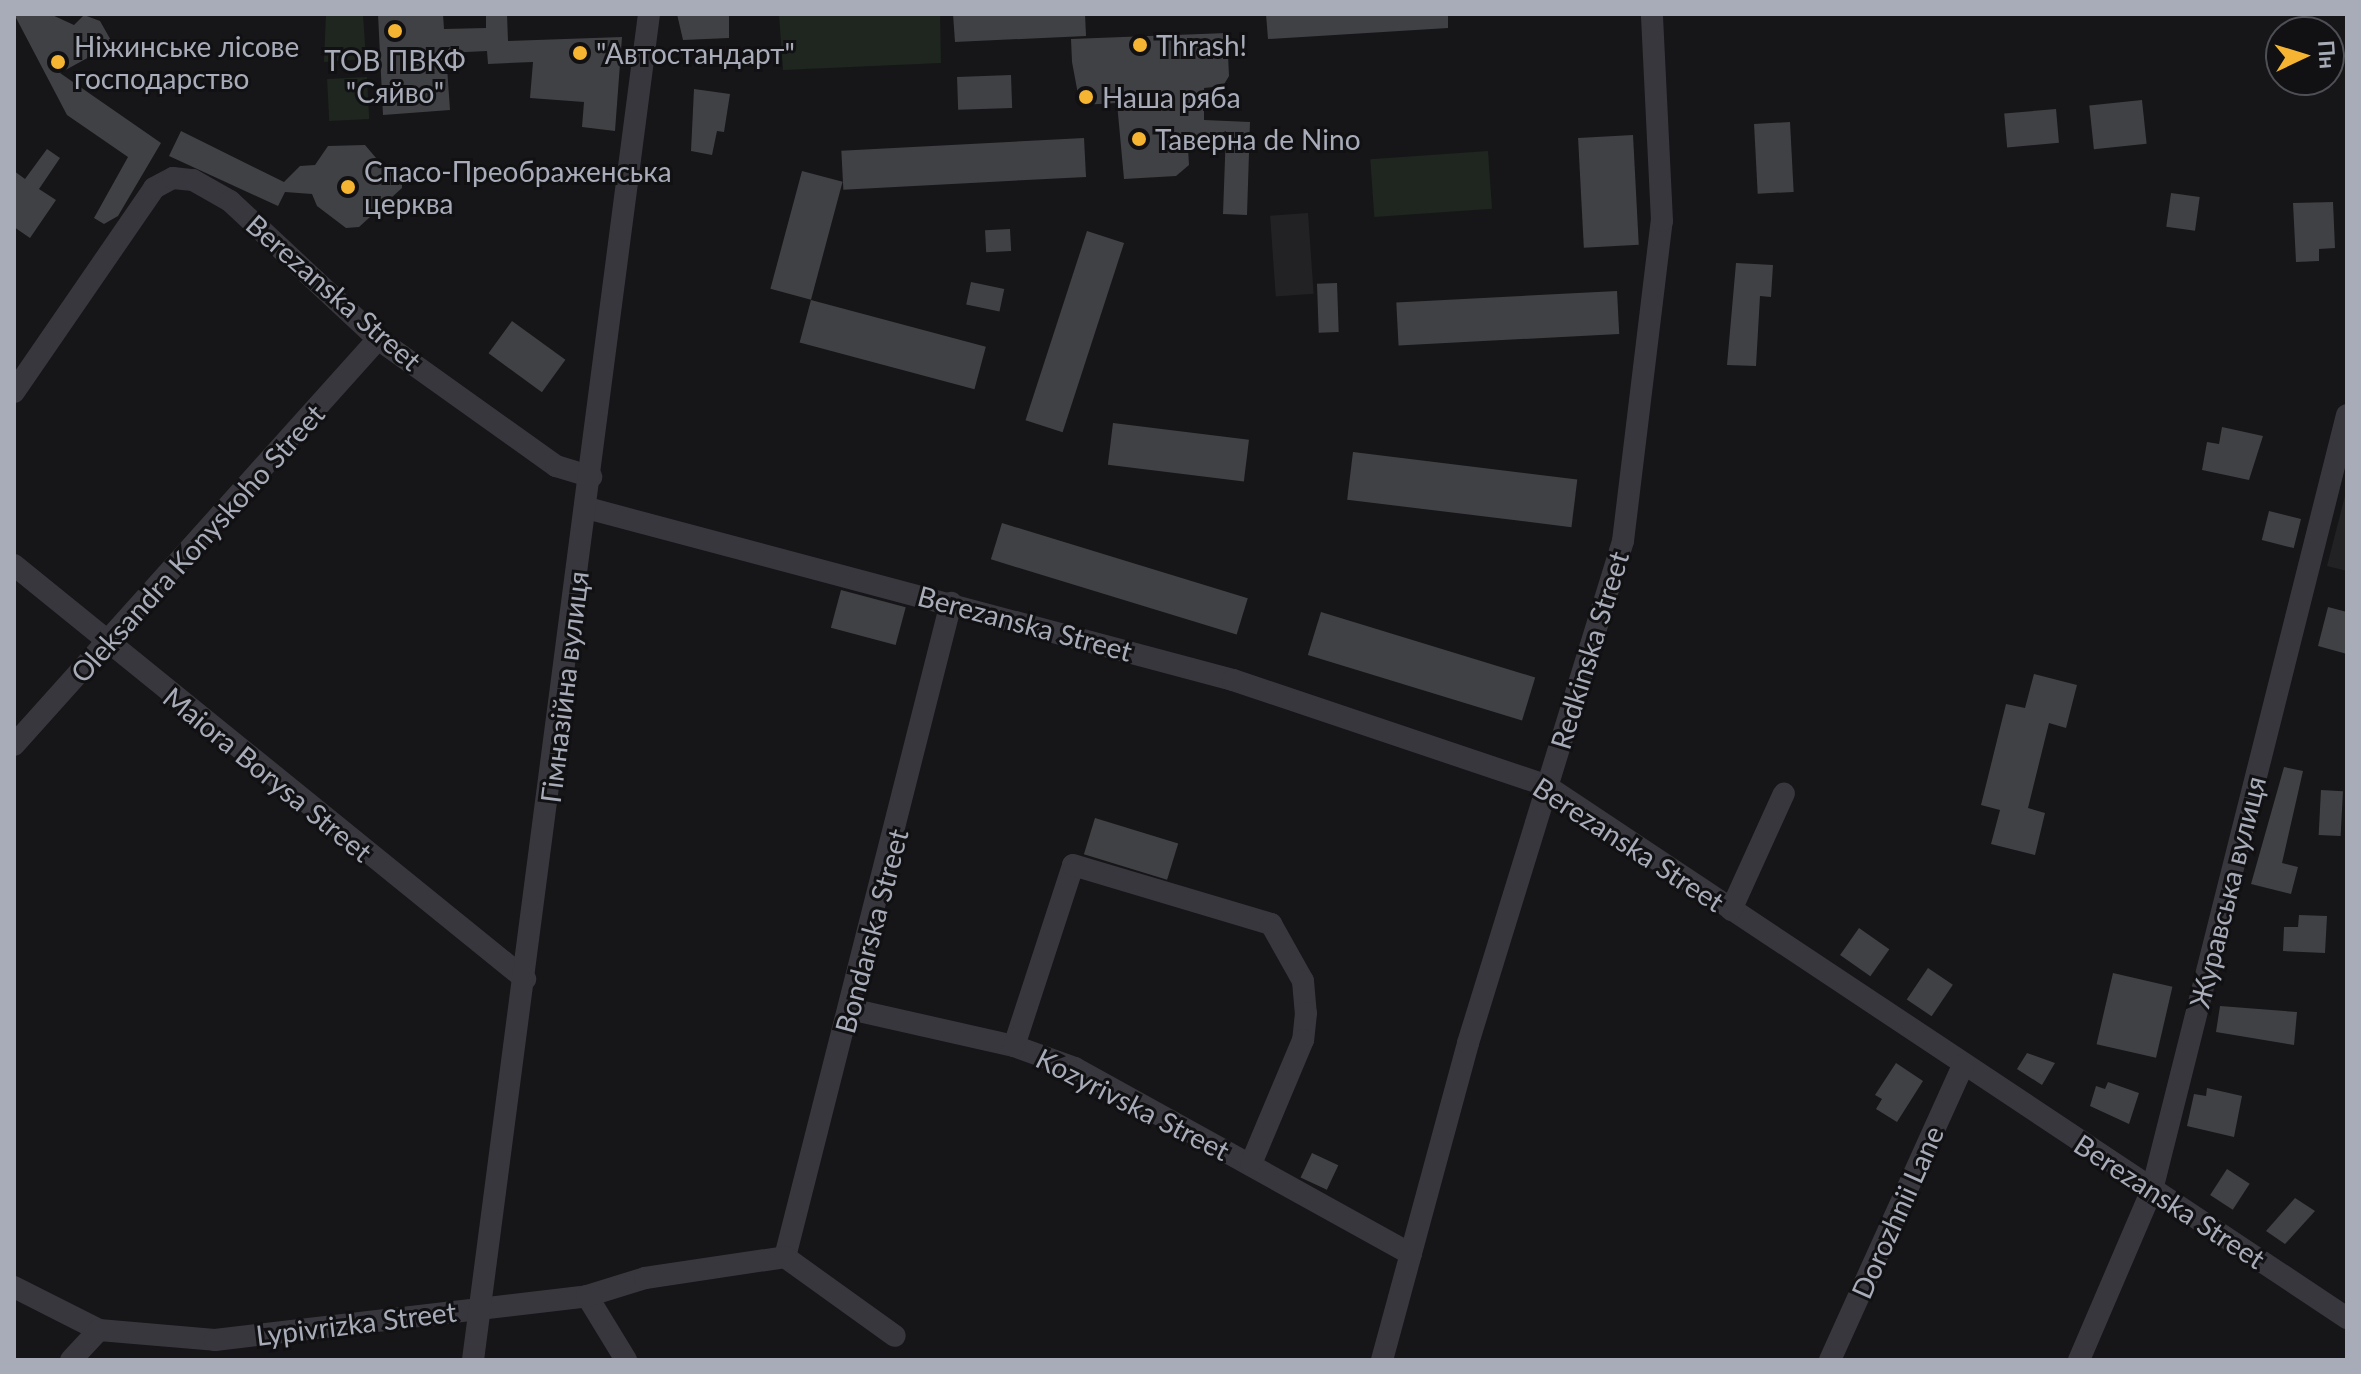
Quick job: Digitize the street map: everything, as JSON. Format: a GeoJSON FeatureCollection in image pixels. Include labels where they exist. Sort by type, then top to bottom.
{"type":"FeatureCollection","features":[{"type":"Feature","properties":{"kind":"street","name":"Гімназійна вулиця"},"geometry":{"type":"LineString","coordinates":[[473,1360],[587,508],[649,14]]}},
{"type":"Feature","properties":{"kind":"street","name":"Redkinska Street"},"geometry":{"type":"LineString","coordinates":[[1382,1360],[1545,785],[1586,675],[1623,541],[1643,422],[1662,221],[1652,14]]}},
{"type":"Feature","properties":{"kind":"street","name":"Berezanska Street"},"geometry":{"type":"LineString","coordinates":[[14,392],[154,188],[173,178],[193,180],[230,201],[378,339],[556,466],[591,477]]}},
{"type":"Feature","properties":{"kind":"street","name":"Oleksandra Konyskoho Street"},"geometry":{"type":"LineString","coordinates":[[14,745],[108,644],[378,339]]}},
{"type":"Feature","properties":{"kind":"street","name":"Журавська вулиця"},"geometry":{"type":"LineString","coordinates":[[2079,1360],[2152,1190],[2347,415]]}},
{"type":"Feature","properties":{"kind":"street","name":"Berezanska Street"},"geometry":{"type":"LineString","coordinates":[[587,508],[1233,680],[1545,785],[2347,1318]]}},
{"type":"Feature","properties":{"kind":"street","name":"Maiora Borysa Street"},"geometry":{"type":"LineString","coordinates":[[14,565],[525,979]]}},
{"type":"Feature","properties":{"kind":"street","name":"Bondarska Street"},"geometry":{"type":"LineString","coordinates":[[785,1257],[951,603]]}},
{"type":"Feature","properties":{"kind":"street"},"geometry":{"type":"LineString","coordinates":[[1731,910],[1784,793]]}},
{"type":"Feature","properties":{"kind":"street","name":"Kozyrivska Street"},"geometry":{"type":"LineString","coordinates":[[1014,1046],[1073,865],[1271,924],[1303,981],[1306,1013],[1303,1040],[1251,1164]]}},
{"type":"Feature","properties":{"kind":"street","name":"Kozyrivska Street"},"geometry":{"type":"LineString","coordinates":[[850,1009],[1014,1046],[1075,1068],[1411,1254]]}},
{"type":"Feature","properties":{"kind":"street","name":"Dorozhnii Lane"},"geometry":{"type":"LineString","coordinates":[[1830,1360],[1963,1065]]}},
{"type":"Feature","properties":{"kind":"street"},"geometry":{"type":"LineString","coordinates":[[626,1360],[587,1296],[645,1278],[785,1257],[895,1336]]}},
{"type":"Feature","properties":{"kind":"street","name":"Lypivrizka Street"},"geometry":{"type":"LineString","coordinates":[[14,1287],[99,1330],[215,1340],[587,1296]]}},
{"type":"Feature","properties":{"kind":"street"},"geometry":{"type":"LineString","coordinates":[[71,1360],[99,1330]]}},
{"type":"Feature","properties":{"kind":"shaded area"},"geometry":{"type":"Polygon","coordinates":[[[326,14],[363,14],[366,59],[324,62],[326,14]]]}},
{"type":"Feature","properties":{"kind":"shaded area"},"geometry":{"type":"Polygon","coordinates":[[[779,14],[940,14],[941,63],[783,70],[779,14]]]}},
{"type":"Feature","properties":{"kind":"shaded area"},"geometry":{"type":"Polygon","coordinates":[[[367,77],[369,119],[329,121],[327,79],[367,77]]]}},
{"type":"Feature","properties":{"kind":"shaded area"},"geometry":{"type":"Polygon","coordinates":[[[1488,151],[1492,209],[1374,217],[1370,159],[1488,151]]]}},
{"type":"Feature","properties":{"kind":"shaded area"},"geometry":{"type":"Polygon","coordinates":[[[1308,213],[1314,294],[1276,296],[1270,216],[1308,213]]]}},
{"type":"Feature","properties":{"kind":"shaded area"},"geometry":{"type":"Polygon","coordinates":[[[2347,488],[2347,571],[2327,566],[2347,488]]]}},
{"type":"Feature","properties":{"kind":"building"},"geometry":{"type":"Polygon","coordinates":[[[14,14],[50,14],[74,25],[84,15],[100,21],[113,44],[60,73],[161,143],[118,216],[104,224],[94,218],[128,157],[67,115],[14,14]]]}},
{"type":"Feature","properties":{"kind":"building"},"geometry":{"type":"Polygon","coordinates":[[[378,14],[443,14],[444,29],[486,28],[486,14],[507,14],[508,41],[622,37],[615,131],[582,127],[584,102],[530,98],[533,62],[488,64],[487,51],[446,53],[450,110],[383,115],[378,14]]]}},
{"type":"Feature","properties":{"kind":"building"},"geometry":{"type":"Polygon","coordinates":[[[677,14],[729,14],[729,38],[683,40],[677,14]]]}},
{"type":"Feature","properties":{"kind":"building"},"geometry":{"type":"Polygon","coordinates":[[[953,14],[1085,14],[1086,36],[955,42],[953,14]]]}},
{"type":"Feature","properties":{"kind":"building"},"geometry":{"type":"Polygon","coordinates":[[[1266,14],[1448,14],[1448,28],[1268,39],[1266,14]]]}},
{"type":"Feature","properties":{"kind":"building"},"geometry":{"type":"Polygon","coordinates":[[[1227,33],[1229,76],[1223,86],[1204,88],[1204,120],[1250,122],[1247,215],[1223,214],[1226,131],[1188,148],[1189,165],[1176,176],[1124,179],[1117,103],[1080,105],[1072,62],[1071,39],[1227,33]]]}},
{"type":"Feature","properties":{"kind":"building"},"geometry":{"type":"Polygon","coordinates":[[[1011,75],[1012,108],[958,110],[957,77],[1011,75]]]}},
{"type":"Feature","properties":{"kind":"building"},"geometry":{"type":"Polygon","coordinates":[[[694,89],[730,94],[724,132],[717,131],[712,155],[691,151],[694,89]]]}},
{"type":"Feature","properties":{"kind":"building"},"geometry":{"type":"Polygon","coordinates":[[[2142,100],[2147,144],[2094,149],[2089,106],[2142,100]]]}},
{"type":"Feature","properties":{"kind":"building"},"geometry":{"type":"Polygon","coordinates":[[[2056,109],[2059,143],[2007,147],[2004,114],[2056,109]]]}},
{"type":"Feature","properties":{"kind":"building"},"geometry":{"type":"Polygon","coordinates":[[[1790,122],[1794,192],[1758,194],[1754,124],[1790,122]]]}},
{"type":"Feature","properties":{"kind":"building","name":"Спасо-Преображенська церква"},"geometry":{"type":"Polygon","coordinates":[[[181,131],[284,182],[300,166],[315,165],[328,146],[365,145],[382,165],[402,172],[402,188],[359,227],[346,228],[317,206],[312,194],[285,192],[278,206],[169,156],[181,131]]]}},
{"type":"Feature","properties":{"kind":"building"},"geometry":{"type":"Polygon","coordinates":[[[1633,135],[1639,245],[1584,248],[1578,138],[1633,135]]]}},
{"type":"Feature","properties":{"kind":"building"},"geometry":{"type":"Polygon","coordinates":[[[1084,138],[1086,177],[843,190],[841,151],[1084,138]]]}},
{"type":"Feature","properties":{"kind":"building"},"geometry":{"type":"Polygon","coordinates":[[[47,149],[60,158],[39,189],[56,200],[30,238],[14,227],[14,171],[25,179],[47,149]]]}},
{"type":"Feature","properties":{"kind":"building"},"geometry":{"type":"Polygon","coordinates":[[[802,171],[843,182],[811,300],[770,289],[802,171]]]}},
{"type":"Feature","properties":{"kind":"building"},"geometry":{"type":"Polygon","coordinates":[[[2171,193],[2200,197],[2195,231],[2166,227],[2171,193]]]}},
{"type":"Feature","properties":{"kind":"building"},"geometry":{"type":"Polygon","coordinates":[[[2333,202],[2335,248],[2319,249],[2319,261],[2296,262],[2293,203],[2333,202]]]}},
{"type":"Feature","properties":{"kind":"building"},"geometry":{"type":"Polygon","coordinates":[[[1010,229],[1011,251],[986,252],[985,230],[1010,229]]]}},
{"type":"Feature","properties":{"kind":"building"},"geometry":{"type":"Polygon","coordinates":[[[1087,231],[1124,243],[1063,432],[1026,420],[1087,231]]]}},
{"type":"Feature","properties":{"kind":"building"},"geometry":{"type":"Polygon","coordinates":[[[1736,263],[1773,265],[1771,297],[1760,296],[1756,366],[1727,365],[1736,263]]]}},
{"type":"Feature","properties":{"kind":"building"},"geometry":{"type":"Polygon","coordinates":[[[971,282],[1004,289],[999,312],[966,304],[971,282]]]}},
{"type":"Feature","properties":{"kind":"building"},"geometry":{"type":"Polygon","coordinates":[[[1337,283],[1339,332],[1319,333],[1317,284],[1337,283]]]}},
{"type":"Feature","properties":{"kind":"building"},"geometry":{"type":"Polygon","coordinates":[[[1617,291],[1619,334],[1399,346],[1396,303],[1617,291]]]}},
{"type":"Feature","properties":{"kind":"building"},"geometry":{"type":"Polygon","coordinates":[[[811,300],[986,347],[974,389],[800,343],[811,300]]]}},
{"type":"Feature","properties":{"kind":"building"},"geometry":{"type":"Polygon","coordinates":[[[512,321],[565,360],[542,392],[488,353],[512,321]]]}},
{"type":"Feature","properties":{"kind":"building"},"geometry":{"type":"Polygon","coordinates":[[[1113,423],[1249,440],[1244,481],[1108,465],[1113,423]]]}},
{"type":"Feature","properties":{"kind":"building"},"geometry":{"type":"Polygon","coordinates":[[[2222,427],[2263,436],[2249,480],[2202,470],[2207,442],[2219,444],[2222,427]]]}},
{"type":"Feature","properties":{"kind":"building"},"geometry":{"type":"Polygon","coordinates":[[[1353,452],[1577,480],[1571,527],[1347,500],[1353,452]]]}},
{"type":"Feature","properties":{"kind":"building"},"geometry":{"type":"Polygon","coordinates":[[[2269,511],[2301,519],[2294,548],[2262,540],[2269,511]]]}},
{"type":"Feature","properties":{"kind":"building"},"geometry":{"type":"Polygon","coordinates":[[[1002,523],[1248,598],[1237,634],[991,559],[1002,523]]]}},
{"type":"Feature","properties":{"kind":"building"},"geometry":{"type":"Polygon","coordinates":[[[841,590],[906,607],[896,645],[831,628],[841,590]]]}},
{"type":"Feature","properties":{"kind":"building"},"geometry":{"type":"Polygon","coordinates":[[[2328,607],[2347,612],[2347,654],[2318,646],[2328,607]]]}},
{"type":"Feature","properties":{"kind":"building"},"geometry":{"type":"Polygon","coordinates":[[[1321,612],[1535,677],[1522,721],[1308,655],[1321,612]]]}},
{"type":"Feature","properties":{"kind":"building"},"geometry":{"type":"Polygon","coordinates":[[[2034,674],[2077,685],[2066,728],[2049,723],[2028,808],[2045,813],[2035,855],[1991,844],[2000,810],[1981,805],[2006,704],[2025,708],[2034,674]]]}},
{"type":"Feature","properties":{"kind":"building"},"geometry":{"type":"Polygon","coordinates":[[[2284,767],[2303,771],[2282,863],[2298,867],[2291,894],[2251,884],[2284,767]]]}},
{"type":"Feature","properties":{"kind":"building"},"geometry":{"type":"Polygon","coordinates":[[[2321,790],[2343,791],[2341,836],[2319,835],[2321,790]]]}},
{"type":"Feature","properties":{"kind":"building"},"geometry":{"type":"Polygon","coordinates":[[[1095,818],[1178,843],[1167,880],[1084,854],[1095,818]]]}},
{"type":"Feature","properties":{"kind":"building"},"geometry":{"type":"Polygon","coordinates":[[[2299,915],[2327,916],[2325,953],[2283,951],[2284,927],[2298,927],[2299,915]]]}},
{"type":"Feature","properties":{"kind":"building"},"geometry":{"type":"Polygon","coordinates":[[[1859,928],[1889,949],[1870,976],[1840,955],[1859,928]]]}},
{"type":"Feature","properties":{"kind":"building"},"geometry":{"type":"Polygon","coordinates":[[[1928,968],[1953,985],[1932,1016],[1907,1000],[1928,968]]]}},
{"type":"Feature","properties":{"kind":"building"},"geometry":{"type":"Polygon","coordinates":[[[2113,973],[2172,987],[2156,1058],[2097,1044],[2113,973]]]}},
{"type":"Feature","properties":{"kind":"building"},"geometry":{"type":"Polygon","coordinates":[[[2220,1006],[2297,1012],[2294,1045],[2216,1032],[2220,1006]]]}},
{"type":"Feature","properties":{"kind":"building"},"geometry":{"type":"Polygon","coordinates":[[[2027,1053],[2055,1063],[2042,1085],[2017,1069],[2027,1053]]]}},
{"type":"Feature","properties":{"kind":"building"},"geometry":{"type":"Polygon","coordinates":[[[1896,1063],[1923,1081],[1897,1122],[1876,1109],[1882,1099],[1875,1095],[1896,1063]]]}},
{"type":"Feature","properties":{"kind":"building"},"geometry":{"type":"Polygon","coordinates":[[[2108,1082],[2139,1093],[2129,1124],[2090,1106],[2096,1086],[2105,1089],[2108,1082]]]}},
{"type":"Feature","properties":{"kind":"building"},"geometry":{"type":"Polygon","coordinates":[[[2207,1088],[2242,1096],[2234,1137],[2187,1126],[2194,1094],[2206,1096],[2207,1088]]]}},
{"type":"Feature","properties":{"kind":"building"},"geometry":{"type":"Polygon","coordinates":[[[1312,1153],[1338,1165],[1327,1190],[1301,1177],[1312,1153]]]}},
{"type":"Feature","properties":{"kind":"building"},"geometry":{"type":"Polygon","coordinates":[[[2227,1169],[2250,1184],[2233,1210],[2210,1195],[2227,1169]]]}},
{"type":"Feature","properties":{"kind":"building"},"geometry":{"type":"Polygon","coordinates":[[[2295,1198],[2315,1211],[2285,1244],[2266,1231],[2295,1198]]]}},
{"type":"Feature","properties":{"kind":"place","name":"ТОВ ПВКФ \"Сяйво\""},"geometry":{"type":"Point","coordinates":[395,31]}},
{"type":"Feature","properties":{"kind":"place","name":"Thrash!"},"geometry":{"type":"Point","coordinates":[1140,45]}},
{"type":"Feature","properties":{"kind":"place","name":"\"Автостандарт\""},"geometry":{"type":"Point","coordinates":[580,53]}},
{"type":"Feature","properties":{"kind":"place","name":"Ніжинське лісове господарство"},"geometry":{"type":"Point","coordinates":[58,62]}},
{"type":"Feature","properties":{"kind":"place","name":"Наша ряба"},"geometry":{"type":"Point","coordinates":[1086,97]}},
{"type":"Feature","properties":{"kind":"place","name":"Таверна de Nino"},"geometry":{"type":"Point","coordinates":[1139,139]}},
{"type":"Feature","properties":{"kind":"place","name":"Спасо-Преображенська церква"},"geometry":{"type":"Point","coordinates":[348,187]}}]}
